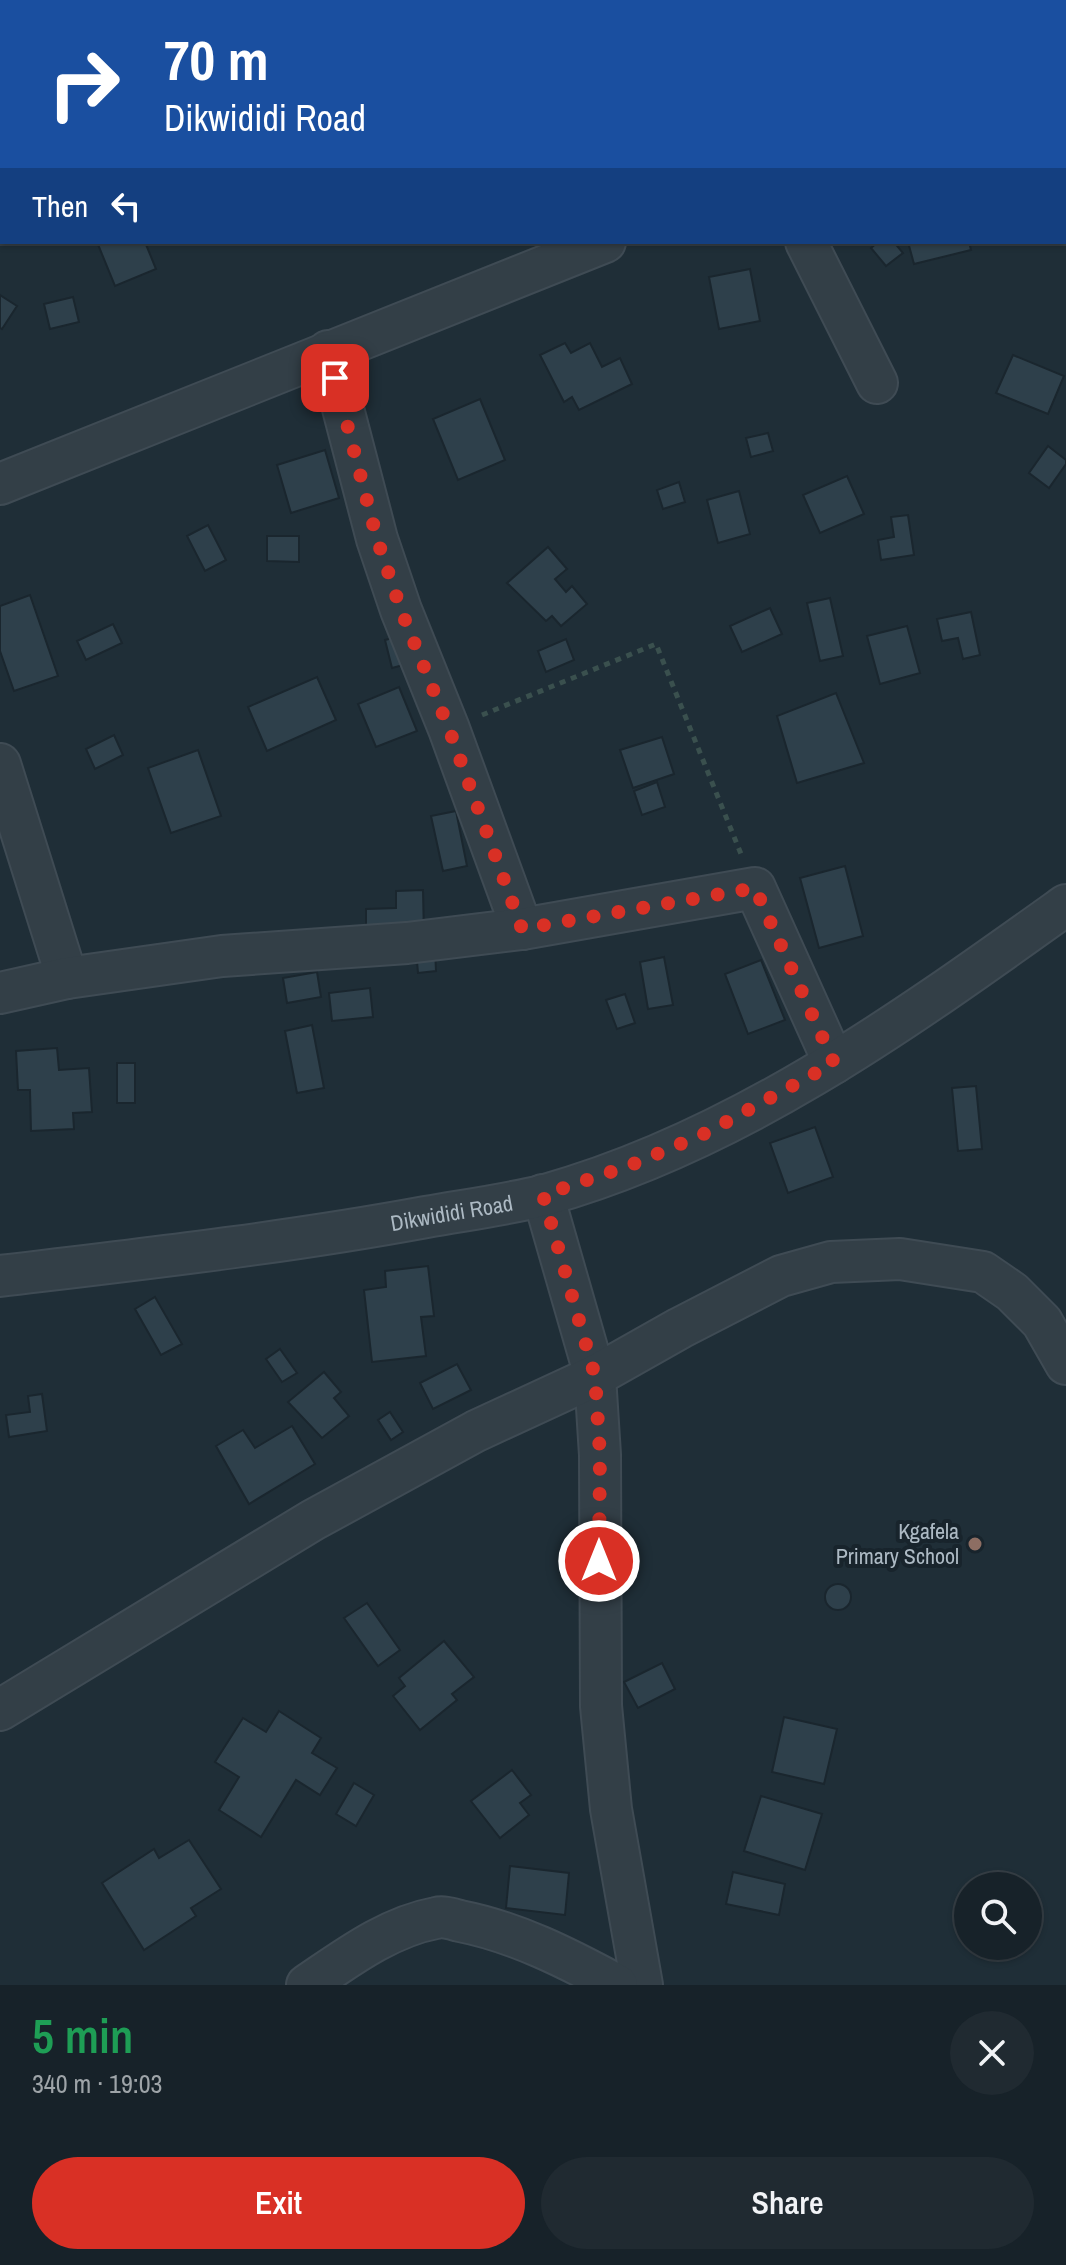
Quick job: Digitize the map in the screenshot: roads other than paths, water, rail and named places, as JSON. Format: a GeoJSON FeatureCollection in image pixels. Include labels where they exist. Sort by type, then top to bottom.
{"type":"FeatureCollection","features":[{"type":"Feature","properties":{"kind":"street"},"geometry":{"type":"LineString","coordinates":[[0,484],[600,244]]}},
{"type":"Feature","properties":{"kind":"street"},"geometry":{"type":"LineString","coordinates":[[807,244],[877,383]]}},
{"type":"Feature","properties":{"kind":"street"},"geometry":{"type":"LineString","coordinates":[[328,351],[377,539],[522,929]]}},
{"type":"Feature","properties":{"kind":"street"},"geometry":{"type":"LineString","coordinates":[[0,764],[67,978]]}},
{"type":"Feature","properties":{"kind":"street"},"geometry":{"type":"LineString","coordinates":[[0,993],[67,978],[222,956],[407,943],[522,929],[755,888],[834,1063]]}},
{"type":"Feature","properties":{"kind":"street","name":"Dikwididi Road"},"geometry":{"type":"LineString","coordinates":[[0,1276],[320,1237],[543,1195],[631,1165],[706,1133],[834,1063],[1066,905]]}},
{"type":"Feature","properties":{"kind":"street"},"geometry":{"type":"LineString","coordinates":[[543,1195],[595,1376],[600,1455],[601,1706],[611,1809],[642,1985]]}},
{"type":"Feature","properties":{"kind":"street"},"geometry":{"type":"LineString","coordinates":[[0,1710],[313,1520],[476,1431],[595,1376],[781,1276],[831,1262],[900,1259],[983,1272],[1012,1292],[1042,1322],[1066,1364]]}},
{"type":"Feature","properties":{"kind":"street"},"geometry":{"type":"LineString","coordinates":[[307,1985],[358,1950],[404,1927],[440,1917],[476,1924],[549,1948],[617,1985]]}},
{"type":"Feature","properties":{"kind":"place","name":"Kgafela Primary School"},"geometry":{"type":"Point","coordinates":[975,1544]}}]}
